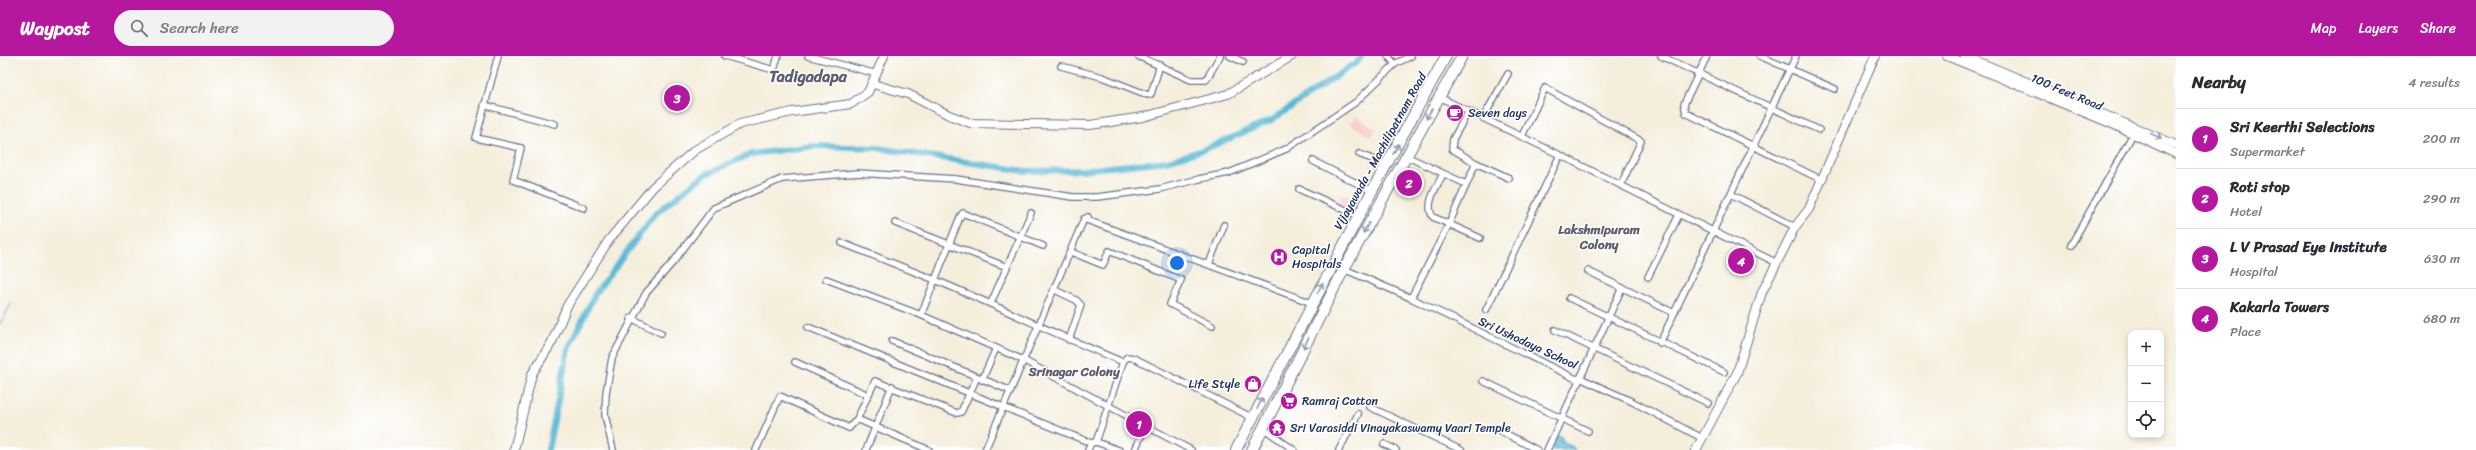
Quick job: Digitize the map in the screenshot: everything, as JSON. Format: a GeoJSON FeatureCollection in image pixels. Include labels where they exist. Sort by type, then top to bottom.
{"type":"FeatureCollection","features":[{"type":"Feature","properties":{"kind":"highway","name":"Vijayawada - Machilipatnam Road"},"geometry":{"type":"LineString","coordinates":[[1236,450],[1372,191],[1446,56]]}},
{"type":"Feature","properties":{"kind":"highway","name":"Vijayawada - Machilipatnam Road"},"geometry":{"type":"LineString","coordinates":[[1252,450],[1344,269],[1462,56]]}},
{"type":"Feature","properties":{"kind":"street"},"geometry":{"type":"LineString","coordinates":[[498,56],[476,138],[521,148],[513,180],[584,208]]}},
{"type":"Feature","properties":{"kind":"street"},"geometry":{"type":"LineString","coordinates":[[725,56],[774,70],[778,56]]}},
{"type":"Feature","properties":{"kind":"street"},"geometry":{"type":"LineString","coordinates":[[808,56],[877,74]]}},
{"type":"Feature","properties":{"kind":"street"},"geometry":{"type":"LineString","coordinates":[[514,450],[532,374],[552,342],[567,306],[609,240],[653,187],[694,150],[740,124],[792,112],[851,104],[868,92],[873,84],[884,56]]}},
{"type":"Feature","properties":{"kind":"street"},"geometry":{"type":"LineString","coordinates":[[1138,56],[1191,80],[1206,80],[1220,56]]}},
{"type":"Feature","properties":{"kind":"street"},"geometry":{"type":"LineString","coordinates":[[1230,56],[1243,62]]}},
{"type":"Feature","properties":{"kind":"street"},"geometry":{"type":"LineString","coordinates":[[873,84],[908,94],[949,116],[970,123],[1090,125],[1143,117],[1228,94],[1292,56]]}},
{"type":"Feature","properties":{"kind":"street"},"geometry":{"type":"LineString","coordinates":[[613,450],[605,414],[606,393],[612,358],[631,318],[655,281],[674,261],[714,208],[782,179],[858,173],[927,176],[1079,197],[1109,196],[1160,189],[1230,173],[1286,149],[1356,102],[1395,64],[1411,56]]}},
{"type":"Feature","properties":{"kind":"street"},"geometry":{"type":"LineString","coordinates":[[1661,56],[1698,75],[1819,130]]}},
{"type":"Feature","properties":{"kind":"street"},"geometry":{"type":"LineString","coordinates":[[1707,56],[1684,104],[1684,111],[1754,147],[1820,178]]}},
{"type":"Feature","properties":{"kind":"street"},"geometry":{"type":"LineString","coordinates":[[1760,56],[1835,89]]}},
{"type":"Feature","properties":{"kind":"street"},"geometry":{"type":"LineString","coordinates":[[1660,343],[1796,56]]}},
{"type":"Feature","properties":{"kind":"street"},"geometry":{"type":"LineString","coordinates":[[1696,450],[1737,373],[1762,292],[1795,227],[1809,209],[1820,178],[1858,99],[1875,56]]}},
{"type":"Feature","properties":{"kind":"street","name":"100 Feet Road"},"geometry":{"type":"LineString","coordinates":[[1947,56],[2133,134],[2176,154]]}},
{"type":"Feature","properties":{"kind":"street","name":"100 Feet Road"},"geometry":{"type":"LineString","coordinates":[[1965,56],[1975,58],[2176,145]]}},
{"type":"Feature","properties":{"kind":"street"},"geometry":{"type":"LineString","coordinates":[[1388,57],[1395,64]]}},
{"type":"Feature","properties":{"kind":"street"},"geometry":{"type":"LineString","coordinates":[[1061,66],[1102,77],[1148,95],[1152,94],[1160,65]]}},
{"type":"Feature","properties":{"kind":"street"},"geometry":{"type":"LineString","coordinates":[[1484,118],[1508,74]]}},
{"type":"Feature","properties":{"kind":"street"},"geometry":{"type":"LineString","coordinates":[[1522,136],[1545,88],[1641,141],[1622,185]]}},
{"type":"Feature","properties":{"kind":"street"},"geometry":{"type":"LineString","coordinates":[[1439,97],[1622,185],[1777,263]]}},
{"type":"Feature","properties":{"kind":"street"},"geometry":{"type":"LineString","coordinates":[[484,106],[555,124]]}},
{"type":"Feature","properties":{"kind":"street"},"geometry":{"type":"LineString","coordinates":[[1468,112],[1453,139],[1452,148],[1476,163],[1509,178]]}},
{"type":"Feature","properties":{"kind":"street"},"geometry":{"type":"LineString","coordinates":[[2071,246],[2133,134]]}},
{"type":"Feature","properties":{"kind":"street"},"geometry":{"type":"LineString","coordinates":[[1359,154],[1387,165]]}},
{"type":"Feature","properties":{"kind":"street"},"geometry":{"type":"LineString","coordinates":[[1486,310],[1560,155]]}},
{"type":"Feature","properties":{"kind":"street"},"geometry":{"type":"LineString","coordinates":[[1406,156],[1466,184]]}},
{"type":"Feature","properties":{"kind":"street"},"geometry":{"type":"LineString","coordinates":[[1313,161],[1372,191]]}},
{"type":"Feature","properties":{"kind":"street"},"geometry":{"type":"LineString","coordinates":[[1411,298],[1449,224],[1476,163]]}},
{"type":"Feature","properties":{"kind":"street"},"geometry":{"type":"LineString","coordinates":[[1443,174],[1429,209],[1433,217],[1480,238]]}},
{"type":"Feature","properties":{"kind":"street"},"geometry":{"type":"LineString","coordinates":[[1299,189],[1359,216]]}},
{"type":"Feature","properties":{"kind":"street"},"geometry":{"type":"LineString","coordinates":[[1731,194],[1795,227]]}},
{"type":"Feature","properties":{"kind":"street"},"geometry":{"type":"LineString","coordinates":[[921,316],[960,217],[965,213],[1044,246]]}},
{"type":"Feature","properties":{"kind":"street"},"geometry":{"type":"LineString","coordinates":[[991,303],[1031,213]]}},
{"type":"Feature","properties":{"kind":"street"},"geometry":{"type":"LineString","coordinates":[[1648,277],[1679,215]]}},
{"type":"Feature","properties":{"kind":"street"},"geometry":{"type":"LineString","coordinates":[[987,449],[1023,360],[1040,328],[1070,252],[1086,218],[1312,304]]}},
{"type":"Feature","properties":{"kind":"street"},"geometry":{"type":"LineString","coordinates":[[895,223],[950,243],[1007,267]]}},
{"type":"Feature","properties":{"kind":"street"},"geometry":{"type":"LineString","coordinates":[[1209,264],[1224,225]]}},
{"type":"Feature","properties":{"kind":"street"},"geometry":{"type":"LineString","coordinates":[[842,243],[991,303],[1040,328],[1123,362]]}},
{"type":"Feature","properties":{"kind":"street"},"geometry":{"type":"LineString","coordinates":[[1070,252],[1103,265],[1109,251],[1181,280],[1170,304],[1212,326]]}},
{"type":"Feature","properties":{"kind":"street","name":"Sri Ushodaya School"},"geometry":{"type":"LineString","coordinates":[[1344,269],[1411,298],[1569,376],[1580,378],[1633,402],[1702,438]]}},
{"type":"Feature","properties":{"kind":"street"},"geometry":{"type":"LineString","coordinates":[[1588,271],[1674,313]]}},
{"type":"Feature","properties":{"kind":"street"},"geometry":{"type":"LineString","coordinates":[[826,279],[921,316],[1023,360],[1146,424],[1191,450]]}},
{"type":"Feature","properties":{"kind":"street"},"geometry":{"type":"LineString","coordinates":[[1547,450],[1622,288]]}},
{"type":"Feature","properties":{"kind":"street"},"geometry":{"type":"LineString","coordinates":[[1055,290],[1076,300],[1081,305],[1069,340]]}},
{"type":"Feature","properties":{"kind":"street"},"geometry":{"type":"LineString","coordinates":[[1570,298],[1660,343],[1724,372]]}},
{"type":"Feature","properties":{"kind":"street"},"geometry":{"type":"LineString","coordinates":[[631,318],[661,333]]}},
{"type":"Feature","properties":{"kind":"street"},"geometry":{"type":"LineString","coordinates":[[808,327],[1004,406],[1075,438],[1119,450]]}},
{"type":"Feature","properties":{"kind":"street"},"geometry":{"type":"LineString","coordinates":[[1555,330],[1594,347],[1708,403]]}},
{"type":"Feature","properties":{"kind":"street"},"geometry":{"type":"LineString","coordinates":[[892,341],[1011,391]]}},
{"type":"Feature","properties":{"kind":"street"},"geometry":{"type":"LineString","coordinates":[[756,450],[780,396],[846,428],[851,427],[857,420],[868,394],[876,381],[892,386],[957,413],[961,412],[970,393],[996,348]]}},
{"type":"Feature","properties":{"kind":"street"},"geometry":{"type":"LineString","coordinates":[[1088,450],[1110,405],[1123,362],[1127,357],[1134,358],[1253,418]]}},
{"type":"Feature","properties":{"kind":"street"},"geometry":{"type":"LineString","coordinates":[[795,362],[868,394]]}},
{"type":"Feature","properties":{"kind":"street"},"geometry":{"type":"LineString","coordinates":[[1483,381],[1588,430]]}},
{"type":"Feature","properties":{"kind":"street"},"geometry":{"type":"LineString","coordinates":[[866,450],[892,386]]}},
{"type":"Feature","properties":{"kind":"street"},"geometry":{"type":"LineString","coordinates":[[1370,406],[1461,450]]}},
{"type":"Feature","properties":{"kind":"street"},"geometry":{"type":"LineString","coordinates":[[1339,450],[1358,414]]}},
{"type":"Feature","properties":{"kind":"street"},"geometry":{"type":"LineString","coordinates":[[857,420],[930,450]]}},
{"type":"Feature","properties":{"kind":"street"},"geometry":{"type":"LineString","coordinates":[[1135,450],[1146,424]]}},
{"type":"Feature","properties":{"kind":"street"},"geometry":{"type":"LineString","coordinates":[[1263,428],[1294,450]]}},
{"type":"Feature","properties":{"kind":"street"},"geometry":{"type":"LineString","coordinates":[[1497,429],[1537,450]]}},
{"type":"Feature","properties":{"kind":"street"},"geometry":{"type":"LineString","coordinates":[[1384,444],[1396,450]]}},
{"type":"Feature","properties":{"kind":"shaded area"},"geometry":{"type":"Polygon","coordinates":[[[1355,116],[1376,129],[1371,137],[1350,124],[1355,116]]]}},
{"type":"Feature","properties":{"kind":"shaded area"},"geometry":{"type":"Polygon","coordinates":[[[1342,194],[1353,199],[1349,209],[1338,204],[1342,194]]]}},
{"type":"Feature","properties":{"kind":"water"},"geometry":{"type":"Polygon","coordinates":[[[1560,435],[1566,444],[1572,446],[1575,450],[1552,450],[1556,436],[1560,435]]]}},
{"type":"Feature","properties":{"kind":"waterway"},"geometry":{"type":"LineString","coordinates":[[548,450],[568,349],[595,294],[655,214],[704,175],[751,154],[815,146],[877,148],[1025,171],[1082,170],[1167,161],[1203,150],[1272,120],[1357,62],[1362,56]]}},
{"type":"Feature","properties":{"kind":"waterway"},"geometry":{"type":"LineString","coordinates":[[0,324],[11,304]]}},
{"type":"Feature","properties":{"kind":"place","name":"L V Prasad Eye Institute"},"geometry":{"type":"Point","coordinates":[677,98]}},
{"type":"Feature","properties":{"kind":"place","name":"Seven days"},"geometry":{"type":"Point","coordinates":[1455,113]}},
{"type":"Feature","properties":{"kind":"place","name":"Roti stop"},"geometry":{"type":"Point","coordinates":[1409,183]}},
{"type":"Feature","properties":{"kind":"place","name":"Capital Hospitals"},"geometry":{"type":"Point","coordinates":[1279,257]}},
{"type":"Feature","properties":{"kind":"place","name":"Kakarla Towers"},"geometry":{"type":"Point","coordinates":[1741,261]}},
{"type":"Feature","properties":{"kind":"place","name":"Life Style"},"geometry":{"type":"Point","coordinates":[1253,384]}},
{"type":"Feature","properties":{"kind":"place","name":"Ramraj Cotton"},"geometry":{"type":"Point","coordinates":[1289,401]}},
{"type":"Feature","properties":{"kind":"place","name":"Sri Keerthi Selections"},"geometry":{"type":"Point","coordinates":[1139,424]}},
{"type":"Feature","properties":{"kind":"place","name":"Sri Varasiddi Vinayakaswamy Vaari Temple"},"geometry":{"type":"Point","coordinates":[1277,428]}},
{"type":"Feature","properties":{"kind":"district","name":"Tadigadapa"},"geometry":{"type":"Point","coordinates":[808,76]}},
{"type":"Feature","properties":{"kind":"district","name":"Lakshmipuram Colony"},"geometry":{"type":"Point","coordinates":[1599,236]}},
{"type":"Feature","properties":{"kind":"district","name":"Srinagar Colony"},"geometry":{"type":"Point","coordinates":[1074,371]}}]}
